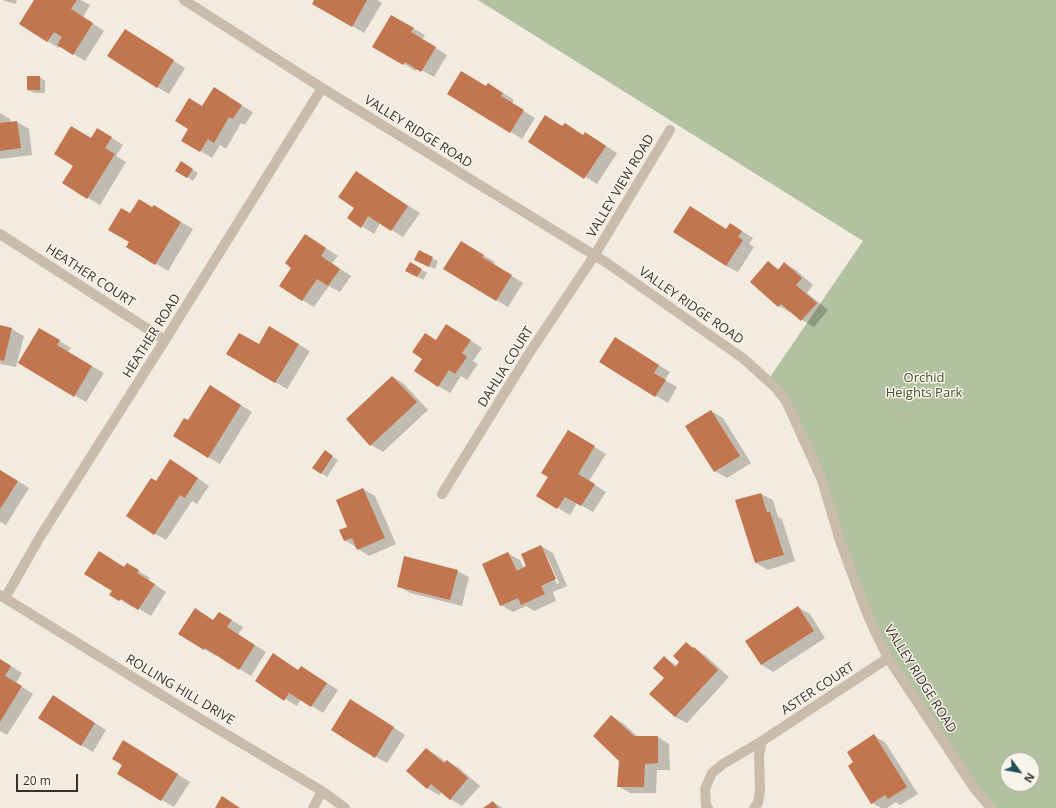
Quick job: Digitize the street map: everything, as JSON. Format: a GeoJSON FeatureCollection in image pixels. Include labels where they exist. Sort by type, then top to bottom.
{"type":"FeatureCollection","features":[{"type":"Feature","properties":{"kind":"street","name":"VALLEY RIDGE ROAD"},"geometry":{"type":"LineString","coordinates":[[184,0],[322,88],[613,268],[744,359],[776,388],[786,401],[822,480],[840,541],[872,627],[888,658],[974,788],[991,808]]}},
{"type":"Feature","properties":{"kind":"street","name":"HEATHER ROAD"},"geometry":{"type":"LineString","coordinates":[[2,597],[165,340],[322,88]]}},
{"type":"Feature","properties":{"kind":"street","name":"VALLEY VIEW ROAD"},"geometry":{"type":"LineString","coordinates":[[594,256],[670,130]]}},
{"type":"Feature","properties":{"kind":"street","name":"HEATHER COURT"},"geometry":{"type":"LineString","coordinates":[[0,234],[165,340]]}},
{"type":"Feature","properties":{"kind":"street","name":"DAHLIA COURT"},"geometry":{"type":"LineString","coordinates":[[442,494],[528,355],[594,256]]}},
{"type":"Feature","properties":{"kind":"street","name":"ROLLING HILL DRIVE"},"geometry":{"type":"LineString","coordinates":[[2,597],[199,718],[322,791],[345,808]]}},
{"type":"Feature","properties":{"kind":"street","name":"ASTER COURT"},"geometry":{"type":"LineString","coordinates":[[708,808],[706,806],[705,789],[712,773],[722,764],[762,742],[888,658]]}},
{"type":"Feature","properties":{"kind":"street"},"geometry":{"type":"LineString","coordinates":[[754,808],[758,803],[760,791],[759,756],[762,742]]}},
{"type":"Feature","properties":{"kind":"street"},"geometry":{"type":"LineString","coordinates":[[313,808],[322,791]]}},
{"type":"Feature","properties":{"kind":"green space","name":"Orchid Heights Park"},"geometry":{"type":"Polygon","coordinates":[[[478,0],[1056,0],[1056,808],[991,808],[888,658],[822,480],[786,401],[768,380],[863,241],[478,0]]]}},
{"type":"Feature","properties":{"kind":"building"},"geometry":{"type":"Polygon","coordinates":[[[34,0],[77,0],[71,9],[93,23],[73,55],[57,45],[62,37],[54,32],[47,42],[19,24],[34,0]]]}},
{"type":"Feature","properties":{"kind":"building"},"geometry":{"type":"Polygon","coordinates":[[[314,0],[367,0],[352,27],[312,4],[314,0]]]}},
{"type":"Feature","properties":{"kind":"building"},"geometry":{"type":"Polygon","coordinates":[[[391,15],[414,28],[411,32],[436,47],[421,72],[405,62],[403,65],[372,47],[391,15]]]}},
{"type":"Feature","properties":{"kind":"building"},"geometry":{"type":"Polygon","coordinates":[[[125,29],[174,60],[157,88],[107,56],[125,29]]]}},
{"type":"Feature","properties":{"kind":"building"},"geometry":{"type":"Polygon","coordinates":[[[461,71],[486,86],[488,83],[503,93],[501,96],[524,110],[510,133],[447,94],[461,71]]]}},
{"type":"Feature","properties":{"kind":"building"},"geometry":{"type":"Polygon","coordinates":[[[27,76],[40,76],[40,90],[27,90],[27,76]]]}},
{"type":"Feature","properties":{"kind":"building"},"geometry":{"type":"Polygon","coordinates":[[[214,87],[242,105],[233,119],[229,117],[214,143],[208,139],[200,152],[181,141],[188,129],[175,121],[189,98],[202,106],[214,87]]]}},
{"type":"Feature","properties":{"kind":"building"},"geometry":{"type":"Polygon","coordinates":[[[545,115],[562,126],[565,123],[583,135],[585,132],[606,146],[584,179],[528,142],[545,115]]]}},
{"type":"Feature","properties":{"kind":"building"},"geometry":{"type":"Polygon","coordinates":[[[17,121],[21,148],[0,151],[0,123],[17,121]]]}},
{"type":"Feature","properties":{"kind":"building"},"geometry":{"type":"Polygon","coordinates":[[[71,126],[91,138],[97,128],[112,137],[105,148],[115,154],[87,199],[62,183],[73,166],[54,154],[71,126]]]}},
{"type":"Feature","properties":{"kind":"building"},"geometry":{"type":"Polygon","coordinates":[[[181,161],[193,169],[187,178],[175,171],[181,161]]]}},
{"type":"Feature","properties":{"kind":"building"},"geometry":{"type":"Polygon","coordinates":[[[356,171],[408,206],[391,231],[368,216],[361,228],[347,218],[354,208],[338,197],[356,171]]]}},
{"type":"Feature","properties":{"kind":"building"},"geometry":{"type":"Polygon","coordinates":[[[139,199],[152,207],[154,205],[181,222],[155,265],[126,247],[129,242],[108,230],[121,208],[130,213],[139,199]]]}},
{"type":"Feature","properties":{"kind":"building"},"geometry":{"type":"Polygon","coordinates":[[[690,206],[726,229],[730,223],[742,231],[738,237],[743,240],[726,266],[673,232],[690,206]]]}},
{"type":"Feature","properties":{"kind":"building"},"geometry":{"type":"Polygon","coordinates":[[[305,234],[326,248],[321,256],[340,269],[328,286],[317,279],[302,301],[279,286],[291,268],[285,263],[305,234]]]}},
{"type":"Feature","properties":{"kind":"building"},"geometry":{"type":"Polygon","coordinates":[[[461,241],[484,255],[482,257],[512,275],[496,301],[443,269],[461,241]]]}},
{"type":"Feature","properties":{"kind":"building"},"geometry":{"type":"Polygon","coordinates":[[[419,250],[433,257],[429,267],[414,260],[419,250]]]}},
{"type":"Feature","properties":{"kind":"building"},"geometry":{"type":"Polygon","coordinates":[[[768,261],[778,270],[784,262],[802,278],[796,285],[817,303],[801,321],[781,304],[778,307],[750,282],[768,261]]]}},
{"type":"Feature","properties":{"kind":"building"},"geometry":{"type":"Polygon","coordinates":[[[410,262],[422,269],[417,277],[405,271],[410,262]]]}},
{"type":"Feature","properties":{"kind":"building"},"geometry":{"type":"Polygon","coordinates":[[[446,324],[471,340],[462,353],[467,357],[455,374],[449,370],[438,387],[414,371],[422,359],[412,352],[425,333],[436,340],[446,324]]]}},
{"type":"Feature","properties":{"kind":"building"},"geometry":{"type":"Polygon","coordinates":[[[0,325],[12,328],[4,361],[0,360],[0,325]]]}},
{"type":"Feature","properties":{"kind":"building"},"geometry":{"type":"Polygon","coordinates":[[[269,326],[299,344],[275,383],[226,354],[239,333],[259,344],[269,326]]]}},
{"type":"Feature","properties":{"kind":"building"},"geometry":{"type":"Polygon","coordinates":[[[39,328],[60,340],[57,345],[92,366],[74,397],[18,363],[39,328]]]}},
{"type":"Feature","properties":{"kind":"building"},"geometry":{"type":"Polygon","coordinates":[[[615,337],[659,365],[654,373],[666,380],[655,397],[599,362],[615,337]]]}},
{"type":"Feature","properties":{"kind":"building"},"geometry":{"type":"Polygon","coordinates":[[[392,376],[417,402],[370,446],[346,419],[392,376]]]}},
{"type":"Feature","properties":{"kind":"building"},"geometry":{"type":"Polygon","coordinates":[[[210,385],[241,405],[208,458],[173,436],[184,418],[188,420],[210,385]]]}},
{"type":"Feature","properties":{"kind":"building"},"geometry":{"type":"Polygon","coordinates":[[[711,410],[740,456],[714,472],[685,426],[711,410]]]}},
{"type":"Feature","properties":{"kind":"building"},"geometry":{"type":"Polygon","coordinates":[[[568,430],[595,446],[578,474],[595,484],[581,506],[565,497],[557,509],[536,496],[548,477],[541,473],[568,430]]]}},
{"type":"Feature","properties":{"kind":"building"},"geometry":{"type":"Polygon","coordinates":[[[325,450],[333,456],[321,474],[312,468],[325,450]]]}},
{"type":"Feature","properties":{"kind":"building"},"geometry":{"type":"Polygon","coordinates":[[[170,459],[198,478],[185,498],[180,495],[154,535],[126,516],[151,478],[156,481],[170,459]]]}},
{"type":"Feature","properties":{"kind":"building"},"geometry":{"type":"Polygon","coordinates":[[[0,470],[18,481],[0,509],[0,470]]]}},
{"type":"Feature","properties":{"kind":"building"},"geometry":{"type":"Polygon","coordinates":[[[363,488],[385,538],[357,550],[352,538],[344,541],[339,530],[347,527],[336,500],[363,488]]]}},
{"type":"Feature","properties":{"kind":"building"},"geometry":{"type":"Polygon","coordinates":[[[761,493],[767,512],[770,512],[784,555],[755,563],[735,500],[761,493]]]}},
{"type":"Feature","properties":{"kind":"building"},"geometry":{"type":"Polygon","coordinates":[[[541,545],[556,579],[541,586],[545,594],[521,605],[518,598],[500,606],[482,564],[508,552],[517,571],[526,566],[521,554],[541,545]]]}},
{"type":"Feature","properties":{"kind":"building"},"geometry":{"type":"Polygon","coordinates":[[[99,551],[124,567],[127,563],[139,570],[137,573],[155,584],[138,610],[121,599],[119,601],[109,595],[112,591],[84,574],[99,551]]]}},
{"type":"Feature","properties":{"kind":"building"},"geometry":{"type":"Polygon","coordinates":[[[404,556],[458,570],[450,600],[397,587],[404,556]]]}},
{"type":"Feature","properties":{"kind":"building"},"geometry":{"type":"Polygon","coordinates":[[[798,606],[814,631],[761,665],[745,641],[798,606]]]}},
{"type":"Feature","properties":{"kind":"building"},"geometry":{"type":"Polygon","coordinates":[[[195,608],[213,620],[219,612],[232,620],[227,627],[255,645],[239,670],[205,648],[204,650],[178,634],[195,608]]]}},
{"type":"Feature","properties":{"kind":"building"},"geometry":{"type":"Polygon","coordinates":[[[686,642],[693,648],[694,647],[718,670],[675,717],[649,694],[664,678],[653,668],[664,656],[675,667],[679,662],[673,656],[686,642]]]}},
{"type":"Feature","properties":{"kind":"building"},"geometry":{"type":"Polygon","coordinates":[[[273,653],[298,670],[301,666],[327,683],[311,707],[289,693],[284,701],[255,681],[273,653]]]}},
{"type":"Feature","properties":{"kind":"building"},"geometry":{"type":"Polygon","coordinates":[[[0,659],[11,666],[5,676],[22,686],[0,722],[0,659]]]}},
{"type":"Feature","properties":{"kind":"building"},"geometry":{"type":"Polygon","coordinates":[[[53,695],[95,723],[81,746],[38,718],[53,695]]]}},
{"type":"Feature","properties":{"kind":"building"},"geometry":{"type":"Polygon","coordinates":[[[350,699],[394,727],[375,758],[331,730],[350,699]]]}},
{"type":"Feature","properties":{"kind":"building"},"geometry":{"type":"Polygon","coordinates":[[[611,715],[634,736],[658,736],[658,763],[645,764],[644,787],[617,787],[619,761],[593,736],[611,715]]]}},
{"type":"Feature","properties":{"kind":"building"},"geometry":{"type":"Polygon","coordinates":[[[874,734],[907,787],[888,799],[885,795],[871,804],[848,766],[853,762],[847,752],[874,734]]]}},
{"type":"Feature","properties":{"kind":"building"},"geometry":{"type":"Polygon","coordinates":[[[123,740],[178,774],[161,801],[117,774],[122,765],[112,759],[123,740]]]}},
{"type":"Feature","properties":{"kind":"building"},"geometry":{"type":"Polygon","coordinates":[[[426,748],[444,763],[447,760],[468,778],[450,800],[431,784],[427,789],[406,771],[426,748]]]}},
{"type":"Feature","properties":{"kind":"building"},"geometry":{"type":"Polygon","coordinates":[[[222,796],[240,808],[215,808],[222,796]]]}},
{"type":"Feature","properties":{"kind":"building"},"geometry":{"type":"Polygon","coordinates":[[[493,801],[498,808],[483,808],[493,801]]]}}]}
